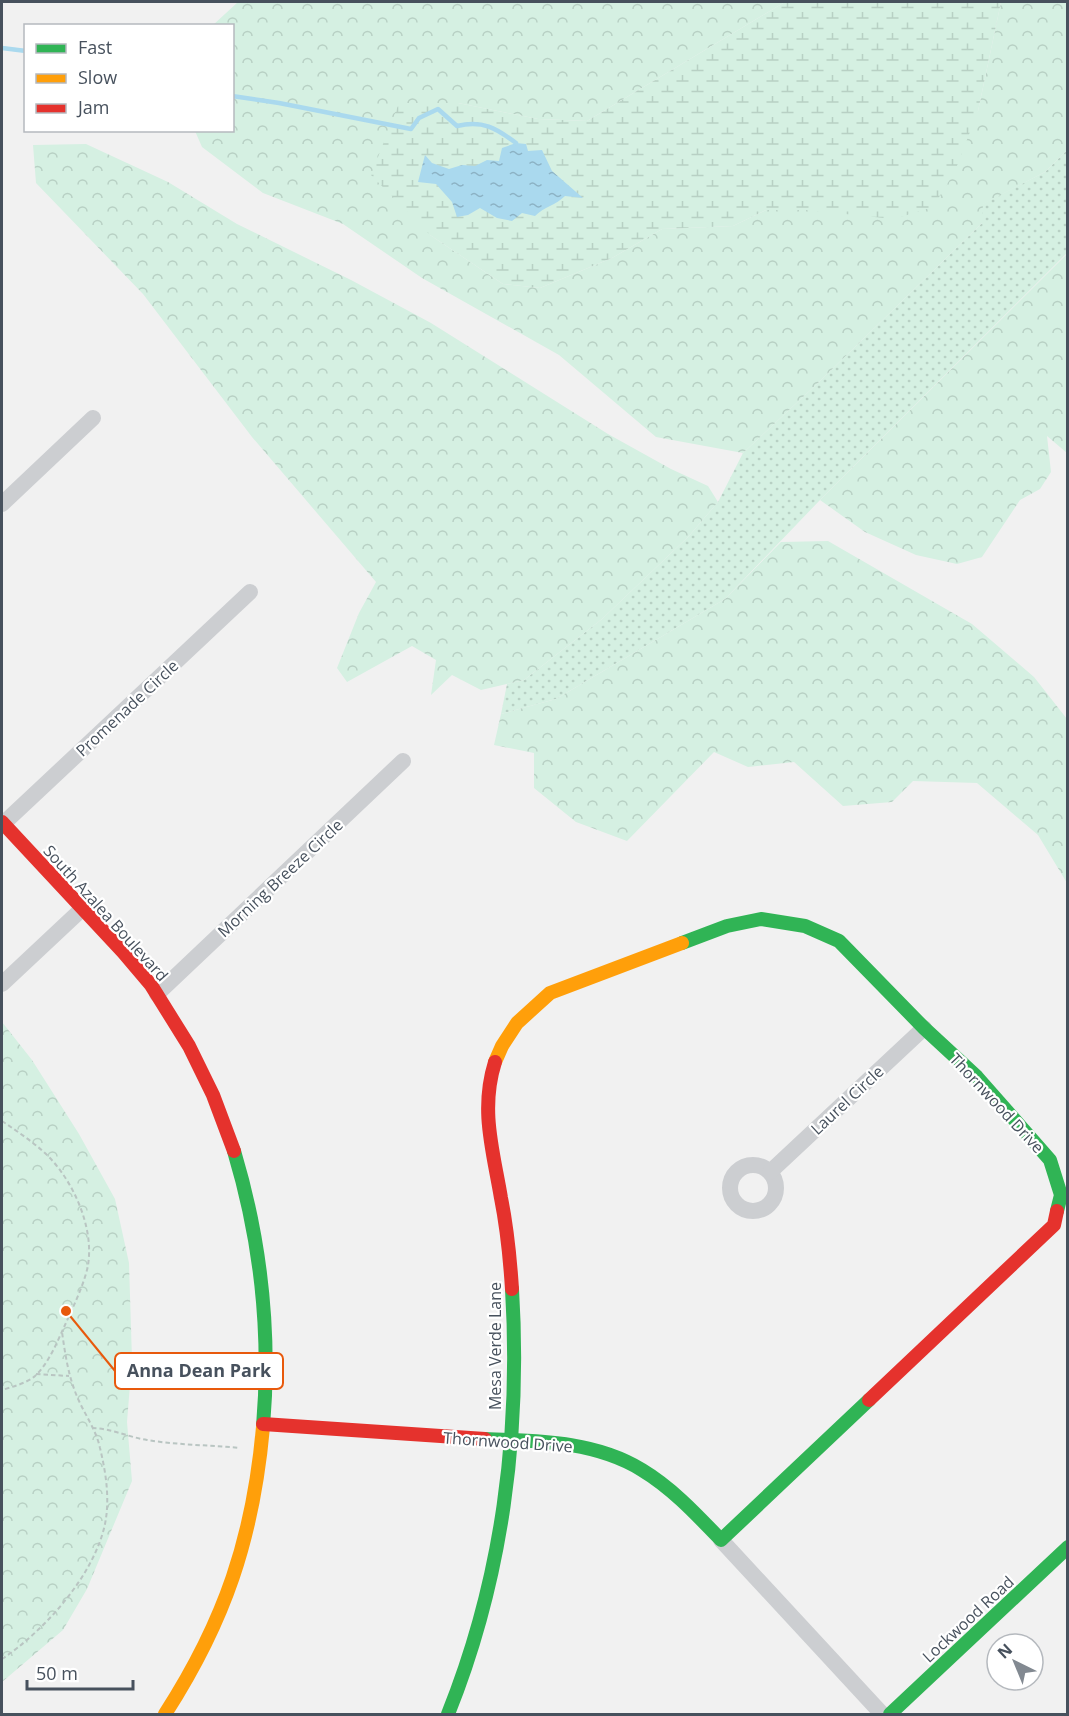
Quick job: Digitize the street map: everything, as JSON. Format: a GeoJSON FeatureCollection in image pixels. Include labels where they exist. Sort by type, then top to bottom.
{"type":"FeatureCollection","features":[{"type":"Feature","properties":{"kind":"street"},"geometry":{"type":"LineString","coordinates":[[2,504],[93,418]]}},
{"type":"Feature","properties":{"kind":"street","name":"Promenade Circle"},"geometry":{"type":"LineString","coordinates":[[2,823],[250,592]]}},
{"type":"Feature","properties":{"kind":"street","name":"Morning Breeze Circle"},"geometry":{"type":"LineString","coordinates":[[157,993],[403,761]]}},
{"type":"Feature","properties":{"kind":"street","name":"South Azalea Boulevard"},"geometry":{"type":"LineString","coordinates":[[2,823],[121,950],[157,993],[205,1078],[223,1118],[249,1200],[255,1227],[265,1302],[266,1349],[263,1424],[256,1487],[240,1561],[213,1633],[189,1678],[165,1714]]}},
{"type":"Feature","properties":{"kind":"street"},"geometry":{"type":"LineString","coordinates":[[2,984],[82,909]]}},
{"type":"Feature","properties":{"kind":"street","name":"Thornwood Drive"},"geometry":{"type":"LineString","coordinates":[[550,993],[727,926],[761,919],[805,926],[839,941],[924,1028],[977,1077],[1050,1160],[1061,1195],[1054,1225],[722,1540]]}},
{"type":"Feature","properties":{"kind":"street","name":"Mesa Verde Lane"},"geometry":{"type":"LineString","coordinates":[[448,1714],[468,1664],[488,1598],[504,1515],[510,1441],[515,1350],[512,1280],[508,1236],[488,1120],[488,1091],[499,1051],[505,1039],[526,1012],[550,993]]}},
{"type":"Feature","properties":{"kind":"street","name":"Laurel Circle"},"geometry":{"type":"LineString","coordinates":[[770,1172],[924,1028]]}},
{"type":"Feature","properties":{"kind":"street","name":"Thornwood Drive"},"geometry":{"type":"LineString","coordinates":[[263,1424],[580,1447],[630,1463],[672,1491],[722,1540],[882,1714]]}},
{"type":"Feature","properties":{"kind":"street","name":"Lockwood Road"},"geometry":{"type":"LineString","coordinates":[[890,1714],[1068,1547]]}},
{"type":"Feature","properties":{"kind":"path"},"geometry":{"type":"LineString","coordinates":[[2,1122],[36,1146],[63,1173],[76,1197],[85,1224],[89,1250],[87,1269],[54,1350],[36,1374],[2,1390]]}},
{"type":"Feature","properties":{"kind":"path"},"geometry":{"type":"LineString","coordinates":[[2,1659],[44,1626],[66,1598],[94,1554],[105,1526],[108,1503],[107,1483],[100,1445],[70,1376],[62,1332]]}},
{"type":"Feature","properties":{"kind":"path"},"geometry":{"type":"LineString","coordinates":[[36,1374],[70,1376]]}},
{"type":"Feature","properties":{"kind":"path"},"geometry":{"type":"LineString","coordinates":[[92,1428],[103,1428],[113,1433],[147,1440],[240,1448]]}},
{"type":"Feature","properties":{"kind":"green space"},"geometry":{"type":"Polygon","coordinates":[[[238,2],[785,2],[587,121],[538,119],[458,103],[430,235],[503,284],[540,288],[612,258],[662,229],[733,226],[766,210],[806,210],[978,111],[1001,2],[1067,2],[1067,150],[1045,172],[983,204],[982,223],[743,453],[656,437],[559,355],[422,278],[343,224],[263,193],[202,147],[195,132],[234,132],[234,24],[214,24],[238,2]]]}},
{"type":"Feature","properties":{"kind":"green space"},"geometry":{"type":"Polygon","coordinates":[[[785,2],[1001,2],[978,111],[955,171],[933,207],[894,219],[806,210],[766,210],[733,226],[662,229],[612,258],[540,288],[503,284],[430,235],[371,175],[399,103],[458,103],[538,119],[587,121],[785,2]]]}},
{"type":"Feature","properties":{"kind":"green space"},"geometry":{"type":"Polygon","coordinates":[[[86,144],[168,182],[237,224],[351,280],[431,323],[608,434],[671,469],[708,486],[718,502],[689,536],[602,619],[524,680],[481,690],[452,675],[431,695],[436,660],[412,646],[347,682],[337,668],[359,613],[376,582],[252,437],[143,294],[36,183],[33,145],[86,144]]]}},
{"type":"Feature","properties":{"kind":"green space"},"geometry":{"type":"Polygon","coordinates":[[[1067,150],[1067,253],[820,500],[725,599],[556,699],[501,714],[507,684],[524,680],[602,619],[689,536],[718,502],[743,453],[982,223],[982,204],[1045,172],[1067,150]]]}},
{"type":"Feature","properties":{"kind":"green space"},"geometry":{"type":"Polygon","coordinates":[[[1067,254],[1067,453],[1047,436],[1051,472],[1040,489],[1020,500],[982,557],[957,564],[916,555],[865,532],[820,500],[1067,254]]]}},
{"type":"Feature","properties":{"kind":"green space"},"geometry":{"type":"Polygon","coordinates":[[[828,541],[972,624],[1034,677],[1067,719],[1067,883],[1038,835],[977,783],[913,781],[892,802],[843,806],[794,762],[748,767],[714,752],[627,841],[576,822],[534,788],[534,753],[494,745],[501,714],[556,699],[725,599],[781,542],[828,541]]]}},
{"type":"Feature","properties":{"kind":"green space"},"geometry":{"type":"Polygon","coordinates":[[[2,1022],[32,1060],[79,1134],[115,1199],[129,1263],[132,1360],[127,1422],[132,1481],[87,1589],[63,1630],[2,1682],[2,1022]]]}},
{"type":"Feature","properties":{"kind":"water"},"geometry":{"type":"Polygon","coordinates":[[[516,143],[526,144],[528,151],[542,150],[552,171],[583,198],[565,196],[535,216],[522,213],[512,221],[497,218],[480,208],[468,215],[457,217],[452,202],[436,184],[418,182],[425,155],[432,163],[449,169],[462,165],[475,166],[487,160],[499,161],[502,148],[516,143]]]}},
{"type":"Feature","properties":{"kind":"waterway"},"geometry":{"type":"LineString","coordinates":[[2,48],[24,51]]}},
{"type":"Feature","properties":{"kind":"waterway"},"geometry":{"type":"LineString","coordinates":[[234,96],[411,129],[419,118],[438,109],[457,126],[474,124],[489,127],[516,143]]}},
{"type":"Feature","properties":{"kind":"traffic: fast"},"geometry":{"type":"LineString","coordinates":[[682,943],[727,926],[761,919],[805,926],[839,941],[924,1028],[977,1077],[1050,1160],[1061,1195],[1057,1211]]}},
{"type":"Feature","properties":{"kind":"traffic: fast"},"geometry":{"type":"LineString","coordinates":[[234,1151],[251,1219],[262,1288],[266,1357],[263,1427]]}},
{"type":"Feature","properties":{"kind":"traffic: fast"},"geometry":{"type":"LineString","coordinates":[[448,1714],[467,1663],[482,1611],[504,1506],[513,1398],[512,1289]]}},
{"type":"Feature","properties":{"kind":"traffic: fast"},"geometry":{"type":"LineString","coordinates":[[485,1439],[566,1444],[624,1460],[664,1485],[721,1540],[869,1400]]}},
{"type":"Feature","properties":{"kind":"traffic: fast"},"geometry":{"type":"LineString","coordinates":[[890,1714],[1068,1547]]}},
{"type":"Feature","properties":{"kind":"traffic: slow"},"geometry":{"type":"LineString","coordinates":[[495,1062],[517,1023],[550,993],[682,943]]}},
{"type":"Feature","properties":{"kind":"traffic: slow"},"geometry":{"type":"LineString","coordinates":[[165,1714],[204,1646],[233,1577],[252,1506],[263,1427]]}},
{"type":"Feature","properties":{"kind":"traffic: jam"},"geometry":{"type":"LineString","coordinates":[[2,822],[151,985],[189,1046],[213,1095],[234,1151]]}},
{"type":"Feature","properties":{"kind":"traffic: jam"},"geometry":{"type":"LineString","coordinates":[[495,1062],[488,1097],[489,1130],[507,1232],[512,1289]]}},
{"type":"Feature","properties":{"kind":"traffic: jam"},"geometry":{"type":"LineString","coordinates":[[869,1400],[1054,1225],[1057,1211]]}},
{"type":"Feature","properties":{"kind":"traffic: jam"},"geometry":{"type":"LineString","coordinates":[[263,1424],[485,1439]]}},
{"type":"Feature","properties":{"kind":"place","name":"Anna Dean Park"},"geometry":{"type":"Point","coordinates":[66,1311]}}]}
